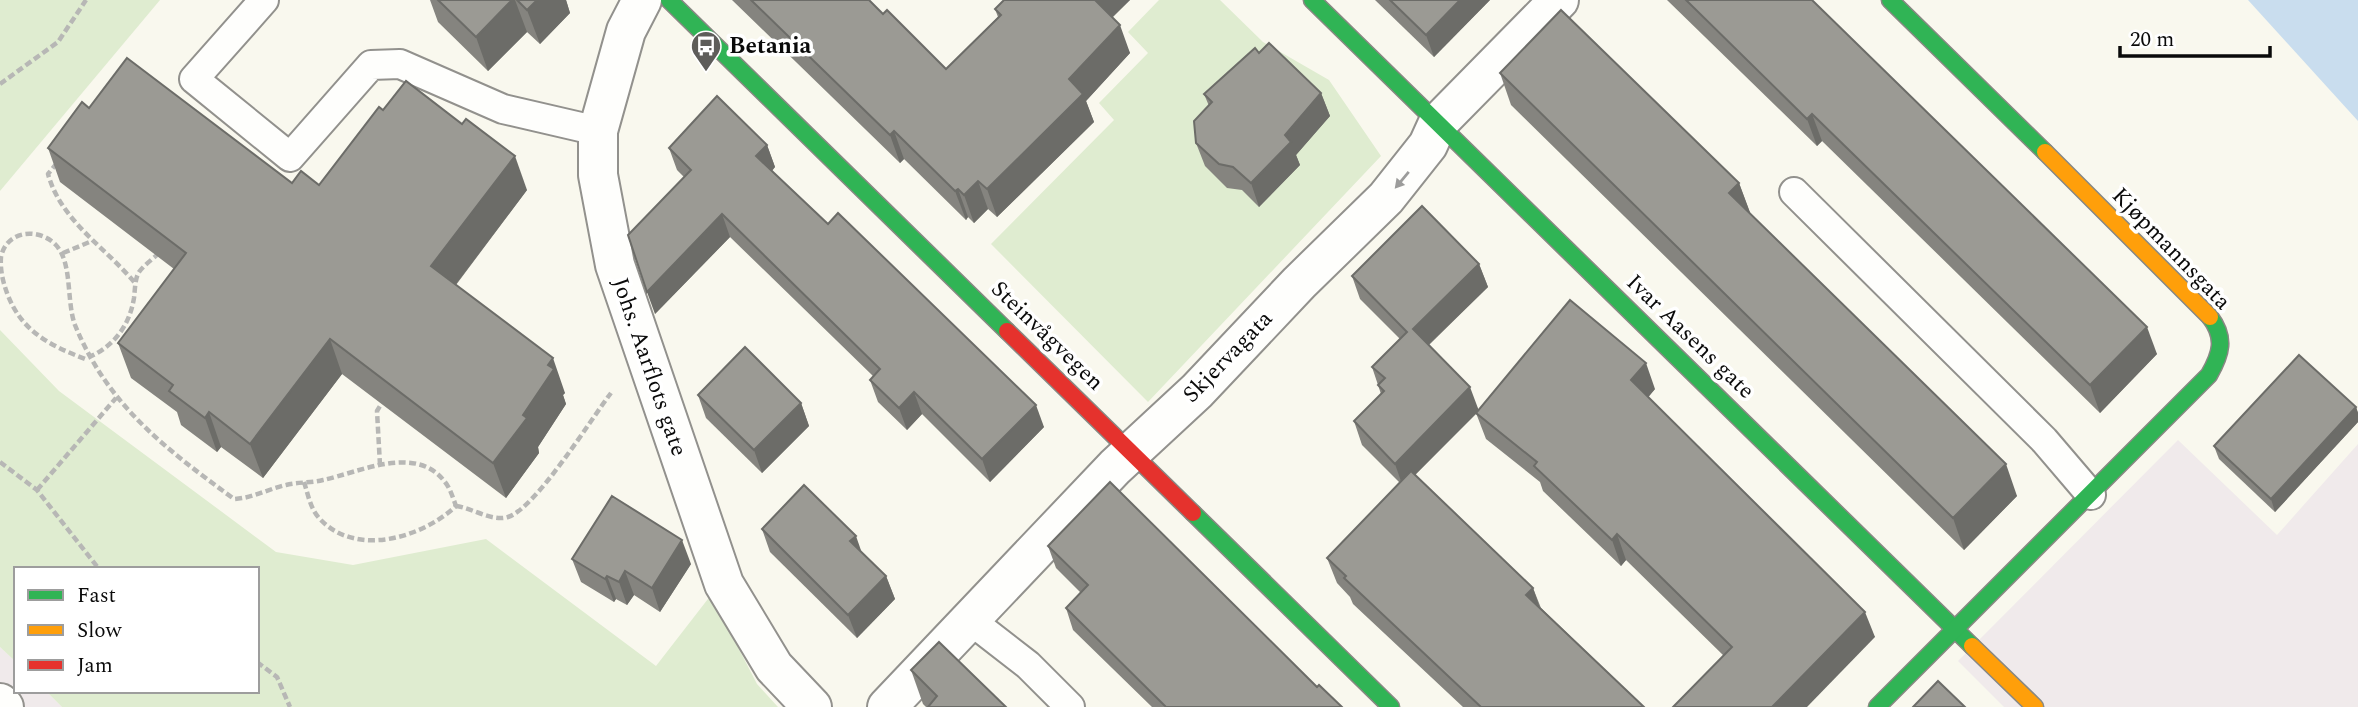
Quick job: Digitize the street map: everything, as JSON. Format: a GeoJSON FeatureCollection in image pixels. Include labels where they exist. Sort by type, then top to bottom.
{"type":"FeatureCollection","features":[{"type":"Feature","properties":{"kind":"street","name":"Johs. Aarflots gate"},"geometry":{"type":"LineString","coordinates":[[642,0],[626,31],[598,131],[598,174],[604,220],[615,265],[724,584],[774,667],[812,707]]}},
{"type":"Feature","properties":{"kind":"street","name":"Steinvågvegen"},"geometry":{"type":"LineString","coordinates":[[669,0],[1123,459],[1391,707]]}},
{"type":"Feature","properties":{"kind":"street","name":"Ivar Aasens gate"},"geometry":{"type":"LineString","coordinates":[[1312,0],[2035,707]]}},
{"type":"Feature","properties":{"kind":"street","name":"Skjervagata"},"geometry":{"type":"LineString","coordinates":[[887,707],[1123,459],[1197,391],[1299,283],[1386,198],[1428,145],[1438,123],[1559,0]]}},
{"type":"Feature","properties":{"kind":"street","name":"Kjøpmannsgata"},"geometry":{"type":"LineString","coordinates":[[1877,707],[2209,375],[2222,356],[2223,341],[2216,327],[2188,293],[1890,0]]}},
{"type":"Feature","properties":{"kind":"street"},"geometry":{"type":"LineString","coordinates":[[0,703],[4,707]]}},
{"type":"Feature","properties":{"kind":"lane"},"geometry":{"type":"LineString","coordinates":[[264,0],[194,79],[290,157],[371,65],[400,64],[503,109],[598,131]]}},
{"type":"Feature","properties":{"kind":"lane"},"geometry":{"type":"LineString","coordinates":[[1794,192],[2044,440],[2091,495]]}},
{"type":"Feature","properties":{"kind":"lane"},"geometry":{"type":"LineString","coordinates":[[970,620],[1027,665],[1070,707]]}},
{"type":"Feature","properties":{"kind":"path"},"geometry":{"type":"LineString","coordinates":[[0,84],[58,42],[86,0]]}},
{"type":"Feature","properties":{"kind":"path"},"geometry":{"type":"LineString","coordinates":[[65,152],[48,174],[52,188],[92,241],[121,266],[136,284]]}},
{"type":"Feature","properties":{"kind":"path"},"geometry":{"type":"LineString","coordinates":[[168,245],[138,273],[132,310],[120,335],[108,348],[90,357],[85,359],[50,345],[27,328],[10,303],[1,277],[1,256],[9,240],[17,235],[40,235],[52,242],[63,253],[74,322],[90,357],[116,398],[141,426],[234,499],[380,465],[405,463],[432,471],[444,481],[456,506],[483,515],[507,518],[521,509],[557,468],[626,374],[646,355]]}},
{"type":"Feature","properties":{"kind":"path"},"geometry":{"type":"LineString","coordinates":[[63,253],[92,241]]}},
{"type":"Feature","properties":{"kind":"path"},"geometry":{"type":"LineString","coordinates":[[380,465],[377,411],[389,392]]}},
{"type":"Feature","properties":{"kind":"path"},"geometry":{"type":"LineString","coordinates":[[37,490],[116,398]]}},
{"type":"Feature","properties":{"kind":"path"},"geometry":{"type":"LineString","coordinates":[[0,462],[37,490],[97,567]]}},
{"type":"Feature","properties":{"kind":"path"},"geometry":{"type":"LineString","coordinates":[[304,482],[313,511],[320,520],[344,535],[368,539],[390,539],[420,531],[440,521],[456,506]]}},
{"type":"Feature","properties":{"kind":"path"},"geometry":{"type":"LineString","coordinates":[[259,664],[277,677],[290,707]]}},
{"type":"Feature","properties":{"kind":"shaded area"},"geometry":{"type":"Polygon","coordinates":[[[2178,440],[2277,535],[2358,444],[2358,707],[2004,707],[1958,661],[2178,440]]]}},
{"type":"Feature","properties":{"kind":"shaded area"},"geometry":{"type":"Polygon","coordinates":[[[0,647],[14,660],[14,693],[48,693],[62,707],[0,707],[0,647]]]}},
{"type":"Feature","properties":{"kind":"green space"},"geometry":{"type":"Polygon","coordinates":[[[0,0],[160,0],[0,191],[0,0]]]}},
{"type":"Feature","properties":{"kind":"green space"},"geometry":{"type":"Polygon","coordinates":[[[1159,0],[1220,0],[1263,42],[1329,80],[1381,156],[1148,402],[991,244],[1114,120],[1099,103],[1148,53],[1128,32],[1159,0]]]}},
{"type":"Feature","properties":{"kind":"green space"},"geometry":{"type":"Polygon","coordinates":[[[0,330],[59,391],[276,552],[353,565],[486,539],[656,666],[711,595],[757,684],[778,707],[62,707],[48,693],[259,693],[259,567],[14,567],[14,660],[0,647],[0,330]]]}},
{"type":"Feature","properties":{"kind":"water"},"geometry":{"type":"Polygon","coordinates":[[[2248,0],[2358,0],[2358,121],[2248,0]]]}},
{"type":"Feature","properties":{"kind":"building"},"geometry":{"type":"Polygon","coordinates":[[[438,0],[512,0],[476,37],[438,0]]]}},
{"type":"Feature","properties":{"kind":"building"},"geometry":{"type":"Polygon","coordinates":[[[517,0],[537,0],[527,10],[517,0]]]}},
{"type":"Feature","properties":{"kind":"building"},"geometry":{"type":"Polygon","coordinates":[[[751,0],[869,0],[883,14],[887,10],[946,69],[1001,15],[995,9],[1004,0],[1095,0],[1120,25],[1069,79],[1083,94],[987,189],[978,181],[964,195],[958,189],[955,191],[894,131],[890,135],[751,0]]]}},
{"type":"Feature","properties":{"kind":"building"},"geometry":{"type":"Polygon","coordinates":[[[1390,0],[1460,0],[1426,35],[1390,0]]]}},
{"type":"Feature","properties":{"kind":"building"},"geometry":{"type":"Polygon","coordinates":[[[1686,0],[1812,0],[2147,327],[2090,385],[1812,114],[1807,119],[1686,0]]]}},
{"type":"Feature","properties":{"kind":"building"},"geometry":{"type":"Polygon","coordinates":[[[1561,10],[1739,183],[1729,193],[2006,464],[1953,518],[1500,73],[1561,10]]]}},
{"type":"Feature","properties":{"kind":"building"},"geometry":{"type":"Polygon","coordinates":[[[1269,43],[1321,93],[1285,135],[1291,142],[1251,183],[1233,167],[1219,164],[1196,143],[1194,121],[1212,102],[1204,94],[1255,48],[1259,53],[1269,43]]]}},
{"type":"Feature","properties":{"kind":"building"},"geometry":{"type":"Polygon","coordinates":[[[127,58],[292,183],[301,171],[319,185],[379,107],[383,110],[406,81],[462,124],[466,119],[515,156],[431,266],[553,358],[548,365],[554,369],[523,415],[527,418],[493,463],[330,339],[250,444],[209,412],[205,418],[169,391],[173,385],[118,343],[186,253],[48,148],[82,102],[89,108],[127,58]]]}},
{"type":"Feature","properties":{"kind":"building"},"geometry":{"type":"Polygon","coordinates":[[[717,96],[767,145],[756,156],[828,224],[838,213],[1036,405],[982,459],[914,392],[899,408],[870,380],[880,369],[722,214],[647,292],[628,235],[691,170],[669,148],[717,96]]]}},
{"type":"Feature","properties":{"kind":"building"},"geometry":{"type":"Polygon","coordinates":[[[1422,206],[1479,264],[1413,329],[1470,387],[1395,464],[1354,421],[1384,391],[1378,385],[1385,378],[1372,367],[1407,332],[1352,276],[1422,206]]]}},
{"type":"Feature","properties":{"kind":"building"},"geometry":{"type":"Polygon","coordinates":[[[1570,300],[1646,363],[1631,380],[1865,612],[1772,707],[1673,707],[1732,647],[1617,534],[1612,540],[1534,466],[1537,462],[1476,413],[1570,300]]]}},
{"type":"Feature","properties":{"kind":"building"},"geometry":{"type":"Polygon","coordinates":[[[745,347],[801,403],[754,450],[698,395],[745,347]]]}},
{"type":"Feature","properties":{"kind":"building"},"geometry":{"type":"Polygon","coordinates":[[[2299,355],[2356,407],[2271,499],[2214,446],[2299,355]]]}},
{"type":"Feature","properties":{"kind":"building"},"geometry":{"type":"Polygon","coordinates":[[[1411,471],[1533,588],[1526,595],[1644,707],[1481,707],[1344,578],[1346,576],[1327,558],[1411,471]]]}},
{"type":"Feature","properties":{"kind":"building"},"geometry":{"type":"Polygon","coordinates":[[[1110,482],[1317,687],[1319,685],[1342,707],[1166,707],[1066,608],[1088,585],[1048,546],[1110,482]]]}},
{"type":"Feature","properties":{"kind":"building"},"geometry":{"type":"Polygon","coordinates":[[[804,485],[856,536],[850,541],[886,576],[848,615],[762,529],[804,485]]]}},
{"type":"Feature","properties":{"kind":"building"},"geometry":{"type":"Polygon","coordinates":[[[612,496],[682,540],[652,588],[625,571],[619,582],[607,576],[605,579],[572,559],[612,496]]]}},
{"type":"Feature","properties":{"kind":"building"},"geometry":{"type":"Polygon","coordinates":[[[939,642],[1006,707],[928,707],[937,696],[911,670],[939,642]]]}},
{"type":"Feature","properties":{"kind":"building"},"geometry":{"type":"Polygon","coordinates":[[[1938,681],[1965,707],[1913,707],[1938,681]]]}},
{"type":"Feature","properties":{"kind":"traffic: fast"},"geometry":{"type":"LineString","coordinates":[[669,0],[1007,331]]}},
{"type":"Feature","properties":{"kind":"traffic: fast"},"geometry":{"type":"LineString","coordinates":[[1312,0],[1972,646]]}},
{"type":"Feature","properties":{"kind":"traffic: fast"},"geometry":{"type":"LineString","coordinates":[[1890,0],[2045,152]]}},
{"type":"Feature","properties":{"kind":"traffic: fast"},"geometry":{"type":"LineString","coordinates":[[1877,707],[2209,375],[2220,346],[2218,332],[2210,317]]}},
{"type":"Feature","properties":{"kind":"traffic: fast"},"geometry":{"type":"LineString","coordinates":[[1193,513],[1391,707]]}},
{"type":"Feature","properties":{"kind":"traffic: slow"},"geometry":{"type":"LineString","coordinates":[[2045,152],[2210,317]]}},
{"type":"Feature","properties":{"kind":"traffic: slow"},"geometry":{"type":"LineString","coordinates":[[1972,646],[2035,707]]}},
{"type":"Feature","properties":{"kind":"traffic: jam"},"geometry":{"type":"LineString","coordinates":[[1007,331],[1193,513]]}},
{"type":"Feature","properties":{"kind":"place","name":"Betania"},"geometry":{"type":"Point","coordinates":[706,73]}}]}
